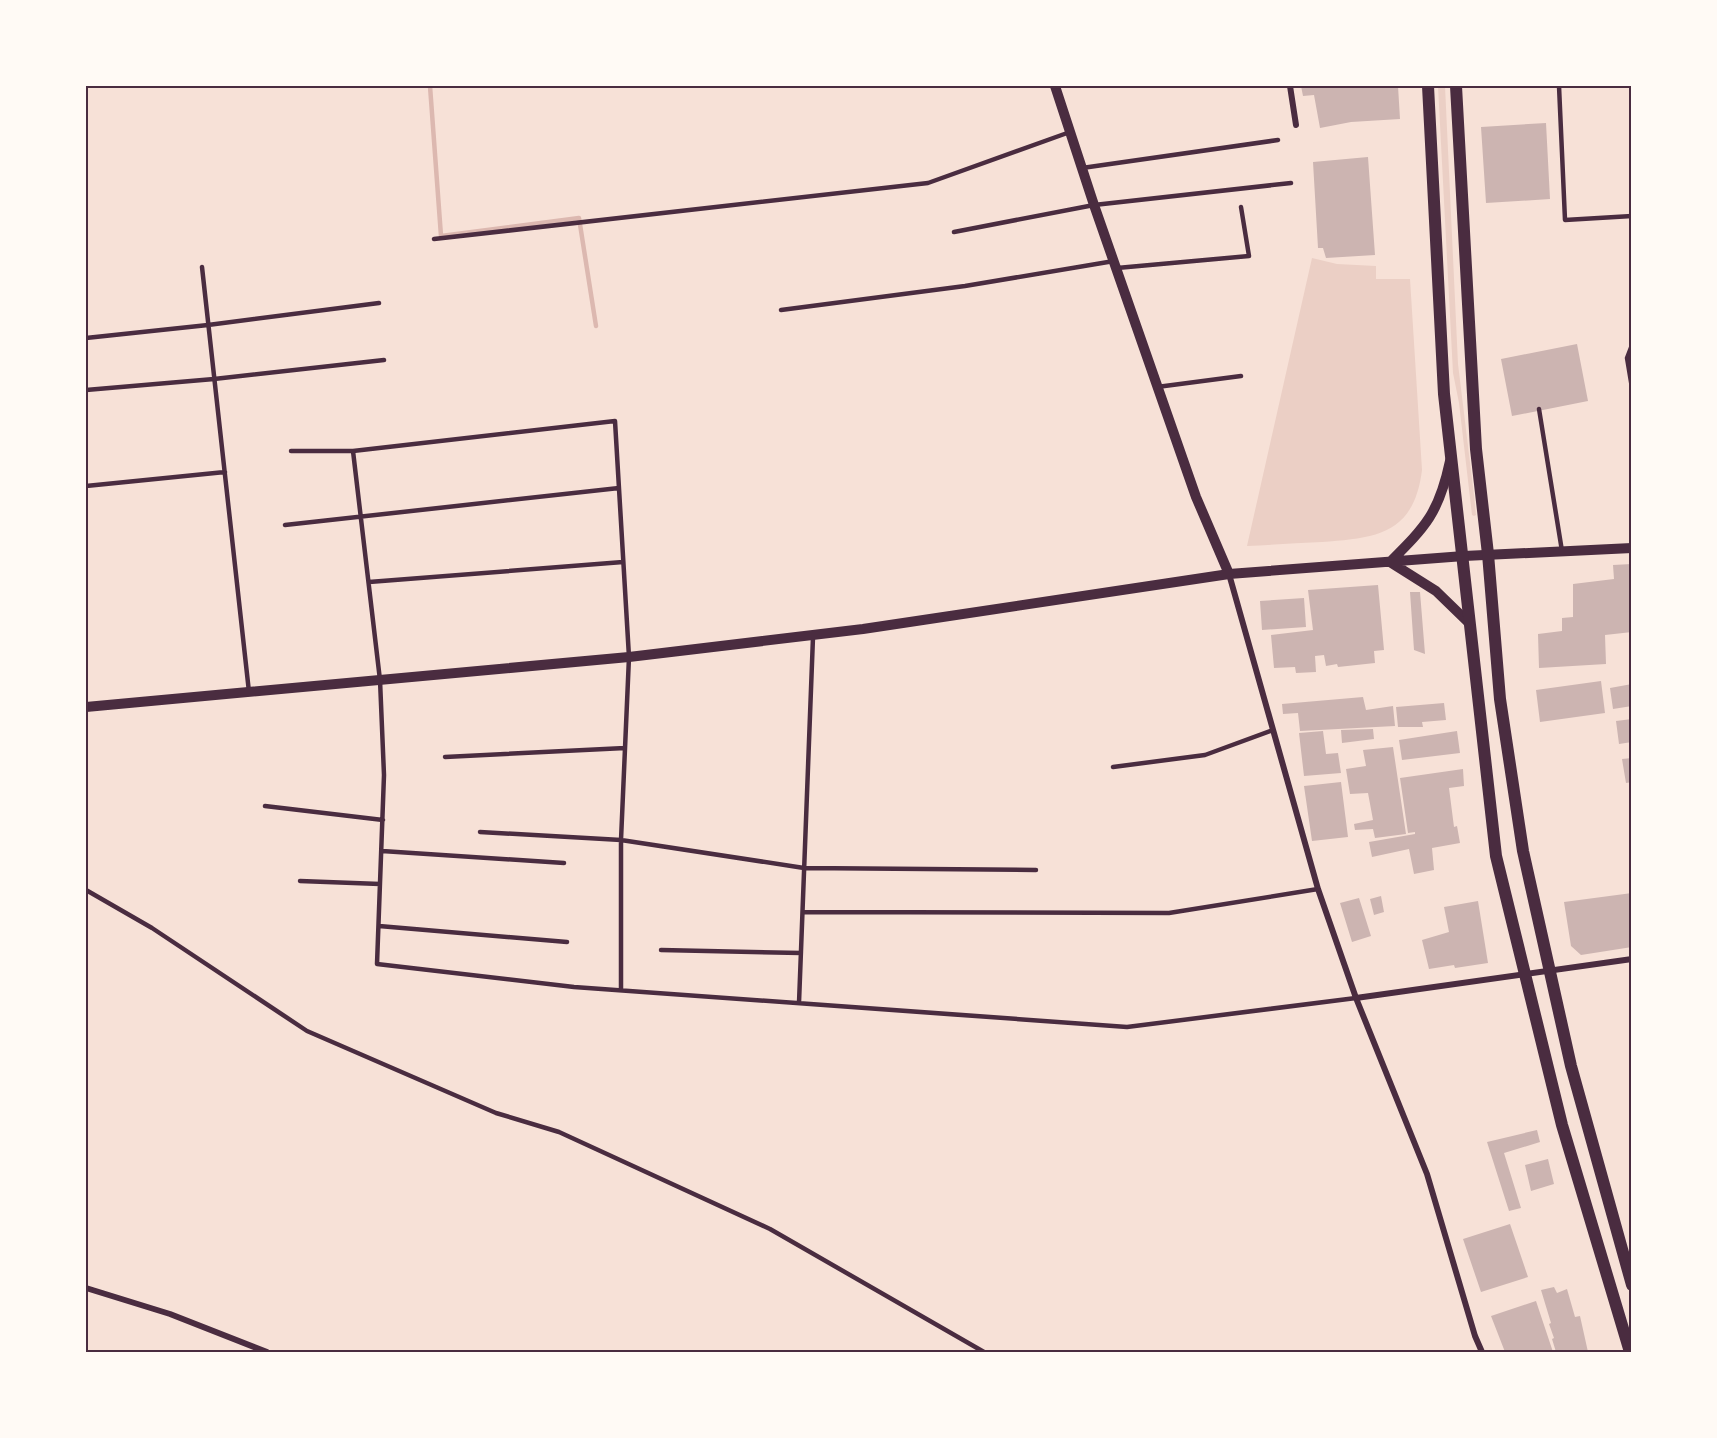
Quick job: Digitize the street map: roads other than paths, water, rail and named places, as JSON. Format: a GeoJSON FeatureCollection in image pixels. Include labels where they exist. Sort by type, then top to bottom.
{"type":"FeatureCollection","features":[{"type":"Feature","properties":{"kind":"main road"},"geometry":{"type":"LineString","coordinates":[[1428,86],[1440,332],[1451,454],[1496,856],[1562,1125],[1630,1353]]}},
{"type":"Feature","properties":{"kind":"main road"},"geometry":{"type":"LineString","coordinates":[[1456,86],[1476,449],[1488,554],[1500,699],[1523,851],[1571,1066],[1632,1285]]}},
{"type":"Feature","properties":{"kind":"street"},"geometry":{"type":"LineString","coordinates":[[1056,86],[1094,205],[1196,497],[1229,574],[1318,889],[1356,998],[1427,1174],[1482,1353]]}},
{"type":"Feature","properties":{"kind":"street"},"geometry":{"type":"LineString","coordinates":[[1290,86],[1296,125]]}},
{"type":"Feature","properties":{"kind":"street"},"geometry":{"type":"LineString","coordinates":[[1390,562],[1421,531],[1436,508],[1445,485],[1451,454]]}},
{"type":"Feature","properties":{"kind":"street"},"geometry":{"type":"LineString","coordinates":[[86,707],[629,657],[813,635],[1229,574],[1488,554],[1632,548]]}},
{"type":"Feature","properties":{"kind":"street"},"geometry":{"type":"LineString","coordinates":[[1390,562],[1436,591],[1470,624]]}},
{"type":"Feature","properties":{"kind":"street"},"geometry":{"type":"LineString","coordinates":[[1356,998],[1632,959]]}},
{"type":"Feature","properties":{"kind":"street"},"geometry":{"type":"LineString","coordinates":[[86,1288],[170,1314],[267,1353]]}},
{"type":"Feature","properties":{"kind":"lane"},"geometry":{"type":"LineString","coordinates":[[1559,86],[1565,220],[1632,216]]}},
{"type":"Feature","properties":{"kind":"lane"},"geometry":{"type":"LineString","coordinates":[[434,239],[928,183],[1071,132]]}},
{"type":"Feature","properties":{"kind":"lane"},"geometry":{"type":"LineString","coordinates":[[1082,168],[1278,140]]}},
{"type":"Feature","properties":{"kind":"lane"},"geometry":{"type":"LineString","coordinates":[[954,232],[1094,205],[1291,183]]}},
{"type":"Feature","properties":{"kind":"lane"},"geometry":{"type":"LineString","coordinates":[[781,310],[1115,265],[1249,256],[1241,207]]}},
{"type":"Feature","properties":{"kind":"lane"},"geometry":{"type":"LineString","coordinates":[[202,267],[249,692]]}},
{"type":"Feature","properties":{"kind":"lane"},"geometry":{"type":"LineString","coordinates":[[86,338],[380,303]]}},
{"type":"Feature","properties":{"kind":"lane"},"geometry":{"type":"LineString","coordinates":[[1632,345],[1626,358],[1632,388]]}},
{"type":"Feature","properties":{"kind":"lane"},"geometry":{"type":"LineString","coordinates":[[86,390],[214,379],[384,360]]}},
{"type":"Feature","properties":{"kind":"lane"},"geometry":{"type":"LineString","coordinates":[[1158,387],[1241,376]]}},
{"type":"Feature","properties":{"kind":"lane"},"geometry":{"type":"LineString","coordinates":[[1539,409],[1562,551]]}},
{"type":"Feature","properties":{"kind":"lane"},"geometry":{"type":"LineString","coordinates":[[291,451],[353,451],[615,421],[629,657],[621,840],[621,990]]}},
{"type":"Feature","properties":{"kind":"lane"},"geometry":{"type":"LineString","coordinates":[[353,451],[380,680],[384,774],[377,964],[574,987],[1127,1027],[1356,998]]}},
{"type":"Feature","properties":{"kind":"lane"},"geometry":{"type":"LineString","coordinates":[[86,486],[225,472]]}},
{"type":"Feature","properties":{"kind":"lane"},"geometry":{"type":"LineString","coordinates":[[285,525],[619,488]]}},
{"type":"Feature","properties":{"kind":"lane"},"geometry":{"type":"LineString","coordinates":[[369,582],[623,562]]}},
{"type":"Feature","properties":{"kind":"lane"},"geometry":{"type":"LineString","coordinates":[[799,1003],[813,635]]}},
{"type":"Feature","properties":{"kind":"lane"},"geometry":{"type":"LineString","coordinates":[[1113,767],[1205,755],[1273,730]]}},
{"type":"Feature","properties":{"kind":"lane"},"geometry":{"type":"LineString","coordinates":[[445,757],[625,748]]}},
{"type":"Feature","properties":{"kind":"lane"},"geometry":{"type":"LineString","coordinates":[[265,806],[383,820]]}},
{"type":"Feature","properties":{"kind":"lane"},"geometry":{"type":"LineString","coordinates":[[480,832],[621,840],[804,868],[1036,870]]}},
{"type":"Feature","properties":{"kind":"lane"},"geometry":{"type":"LineString","coordinates":[[382,851],[564,863]]}},
{"type":"Feature","properties":{"kind":"lane"},"geometry":{"type":"LineString","coordinates":[[300,881],[380,884]]}},
{"type":"Feature","properties":{"kind":"lane"},"geometry":{"type":"LineString","coordinates":[[803,912],[1169,913],[1318,889]]}},
{"type":"Feature","properties":{"kind":"lane"},"geometry":{"type":"LineString","coordinates":[[86,890],[152,928],[307,1031],[495,1113],[560,1132],[770,1229],[984,1353]]}},
{"type":"Feature","properties":{"kind":"lane"},"geometry":{"type":"LineString","coordinates":[[379,926],[567,942]]}},
{"type":"Feature","properties":{"kind":"lane"},"geometry":{"type":"LineString","coordinates":[[661,950],[801,953]]}},
{"type":"Feature","properties":{"kind":"waterway"},"geometry":{"type":"LineString","coordinates":[[430,86],[441,236],[579,218],[596,326]]}}]}
